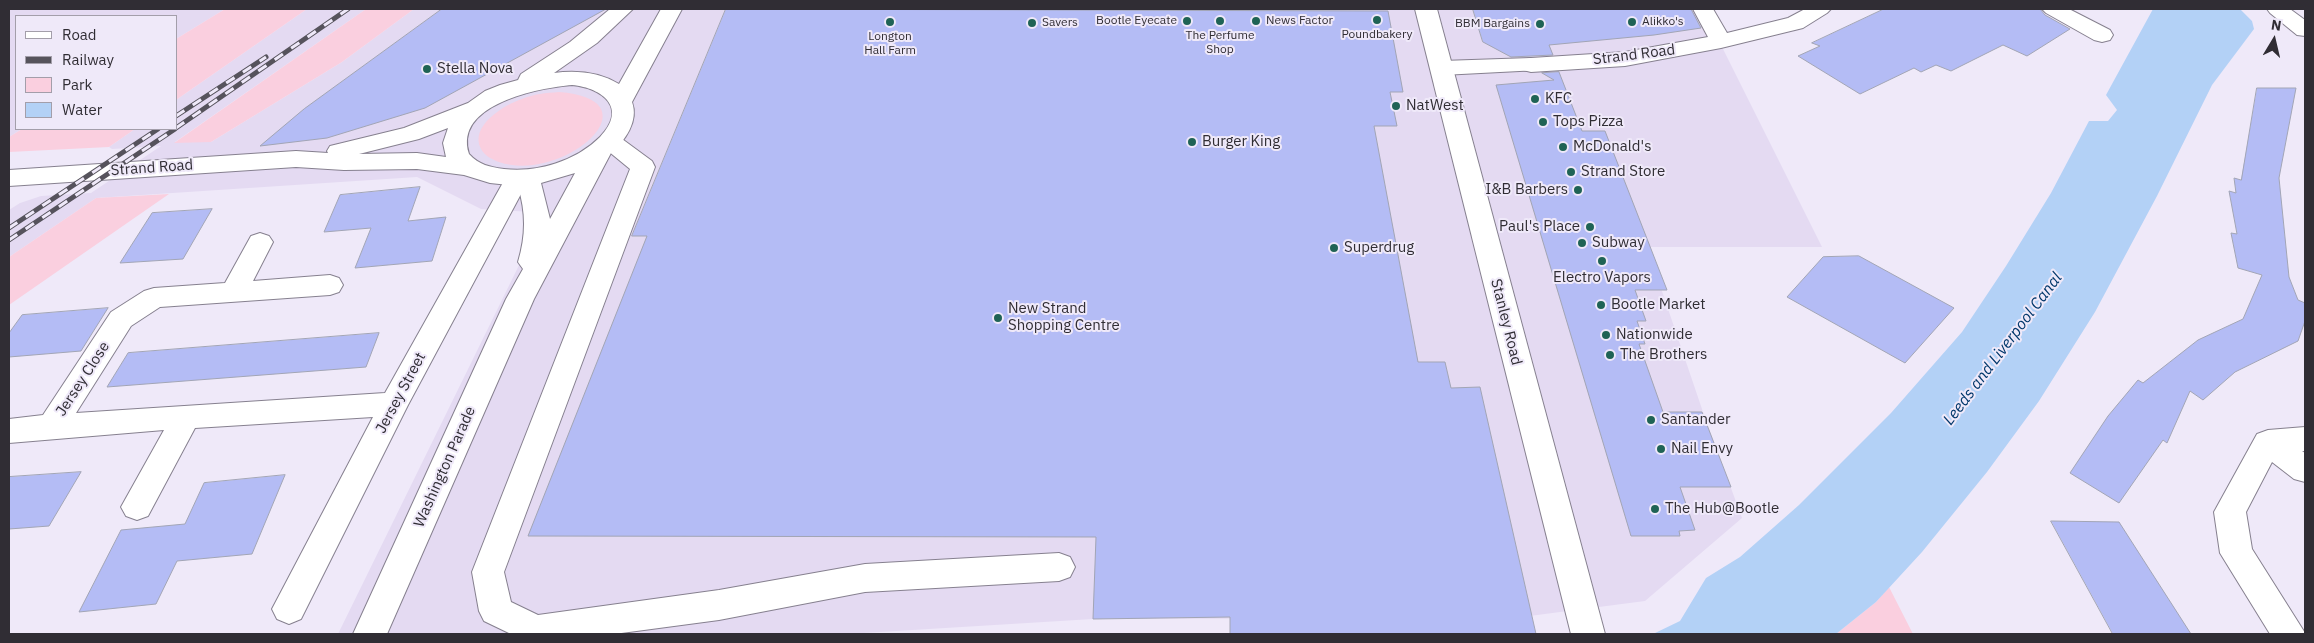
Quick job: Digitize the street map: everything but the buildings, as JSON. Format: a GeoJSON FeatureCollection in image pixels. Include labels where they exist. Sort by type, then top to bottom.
{"type":"FeatureCollection","features":[{"type":"Feature","properties":{"kind":"street"},"geometry":{"type":"LineString","coordinates":[[520,86],[573,51],[606,26],[622,9]]}},
{"type":"Feature","properties":{"kind":"street"},"geometry":{"type":"LineString","coordinates":[[469,168],[458,157],[455,145],[456,134],[464,120],[477,107],[497,95],[520,86],[542,80],[572,78],[586,80],[610,89],[621,101],[671,9]]}},
{"type":"Feature","properties":{"kind":"street","name":"Stanley Road"},"geometry":{"type":"LineString","coordinates":[[1426,9],[1588,634]]}},
{"type":"Feature","properties":{"kind":"street"},"geometry":{"type":"LineString","coordinates":[[1703,9],[1721,42]]}},
{"type":"Feature","properties":{"kind":"street","name":"Strand Road"},"geometry":{"type":"LineString","coordinates":[[1442,68],[1625,59],[1721,42],[1795,23],[1820,9]]}},
{"type":"Feature","properties":{"kind":"street"},"geometry":{"type":"LineString","coordinates":[[2052,9],[2102,35]]}},
{"type":"Feature","properties":{"kind":"street","name":"Washington Parade"},"geometry":{"type":"LineString","coordinates":[[370,634],[520,299],[605,145],[619,129],[624,113],[621,101]]}},
{"type":"Feature","properties":{"kind":"street","name":"Strand Road"},"geometry":{"type":"LineString","coordinates":[[296,160],[411,134],[477,107]]}},
{"type":"Feature","properties":{"kind":"street"},"geometry":{"type":"LineString","coordinates":[[605,145],[643,167],[488,572],[496,611],[536,630],[719,606],[865,578],[1059,567]]}},
{"type":"Feature","properties":{"kind":"street","name":"Strand Road"},"geometry":{"type":"LineString","coordinates":[[9,178],[296,160],[344,162],[417,161],[469,168],[483,174],[522,178],[556,172],[577,164],[605,145]]}},
{"type":"Feature","properties":{"kind":"street","name":"Washington Parade"},"geometry":{"type":"LineString","coordinates":[[520,299],[539,237],[537,204],[522,178]]}},
{"type":"Feature","properties":{"kind":"street","name":"Jersey Street"},"geometry":{"type":"LineString","coordinates":[[289,609],[394,404],[522,178]]}},
{"type":"Feature","properties":{"kind":"street"},"geometry":{"type":"LineString","coordinates":[[234,292],[260,242]]}},
{"type":"Feature","properties":{"kind":"street","name":"Jersey Close"},"geometry":{"type":"LineString","coordinates":[[52,426],[121,319],[154,298],[330,284]]}},
{"type":"Feature","properties":{"kind":"street","name":"Jersey Close"},"geometry":{"type":"LineString","coordinates":[[52,426],[394,404]]}},
{"type":"Feature","properties":{"kind":"street"},"geometry":{"type":"LineString","coordinates":[[137,507],[186,417]]}},
{"type":"Feature","properties":{"kind":"street"},"geometry":{"type":"LineString","coordinates":[[9,431],[52,426]]}},
{"type":"Feature","properties":{"kind":"street"},"geometry":{"type":"LineString","coordinates":[[2268,442],[2305,439]]}},
{"type":"Feature","properties":{"kind":"street"},"geometry":{"type":"LineString","coordinates":[[2268,442],[2305,470]]}},
{"type":"Feature","properties":{"kind":"street"},"geometry":{"type":"LineString","coordinates":[[2268,442],[2230,512],[2236,553],[2289,634]]}},
{"type":"Feature","properties":{"kind":"shaded area"},"geometry":{"type":"Polygon","coordinates":[[[9,9],[225,9],[178,38],[178,15],[15,15],[15,130],[20,130],[9,137],[9,9]]]}},
{"type":"Feature","properties":{"kind":"shaded area"},"geometry":{"type":"Polygon","coordinates":[[[307,9],[366,9],[175,142],[211,142],[342,62],[414,9],[1703,9],[1822,247],[1647,247],[1703,412],[1742,518],[1645,601],[1514,618],[1093,619],[847,634],[338,634],[525,253],[532,212],[481,209],[417,177],[96,198],[9,257],[9,210],[20,203],[41,196],[91,193],[161,146],[112,149],[109,147],[134,130],[178,130],[178,99],[307,9]]]}},
{"type":"Feature","properties":{"kind":"green space"},"geometry":{"type":"Polygon","coordinates":[[[225,9],[307,9],[178,99],[178,38],[225,9]]]}},
{"type":"Feature","properties":{"kind":"green space"},"geometry":{"type":"Polygon","coordinates":[[[366,9],[414,9],[342,62],[211,142],[174,143],[366,9]]]}},
{"type":"Feature","properties":{"kind":"green space"},"geometry":{"type":"Polygon","coordinates":[[[559,92],[588,98],[601,109],[601,123],[591,138],[573,152],[550,161],[524,166],[499,162],[489,157],[481,149],[480,132],[490,118],[498,111],[527,97],[559,92]]]}},
{"type":"Feature","properties":{"kind":"green space"},"geometry":{"type":"Polygon","coordinates":[[[20,130],[134,130],[109,147],[9,152],[9,137],[20,130]]]}},
{"type":"Feature","properties":{"kind":"green space"},"geometry":{"type":"Polygon","coordinates":[[[169,194],[9,305],[9,257],[96,198],[169,194]]]}},
{"type":"Feature","properties":{"kind":"green space"},"geometry":{"type":"Polygon","coordinates":[[[1889,587],[1913,634],[1836,634],[1876,602],[1889,587]]]}},
{"type":"Feature","properties":{"kind":"water","name":"Leeds and Liverpool Canal"},"geometry":{"type":"Polygon","coordinates":[[[2153,9],[2240,9],[2252,21],[2254,29],[2212,85],[2157,196],[2095,312],[2039,401],[1987,472],[1922,552],[1876,602],[1836,634],[1653,634],[1680,621],[1706,578],[1740,557],[1799,505],[1891,413],[1962,332],[2051,193],[2089,121],[2108,121],[2117,110],[2106,95],[2153,9]]]}},
{"type":"Feature","properties":{"kind":"railway"},"geometry":{"type":"LineString","coordinates":[[178,127],[348,9]]}},
{"type":"Feature","properties":{"kind":"railway"},"geometry":{"type":"LineString","coordinates":[[178,115],[266,57]]}},
{"type":"Feature","properties":{"kind":"railway"},"geometry":{"type":"LineString","coordinates":[[9,228],[156,130]]}},
{"type":"Feature","properties":{"kind":"railway"},"geometry":{"type":"LineString","coordinates":[[9,240],[174,130]]}},
{"type":"Feature","properties":{"kind":"place","name":"Poundbakery"},"geometry":{"type":"Point","coordinates":[1377,20]}},
{"type":"Feature","properties":{"kind":"place","name":"Bootle Eyecate"},"geometry":{"type":"Point","coordinates":[1187,21]}},
{"type":"Feature","properties":{"kind":"place","name":"The Perfume Shop"},"geometry":{"type":"Point","coordinates":[1220,21]}},
{"type":"Feature","properties":{"kind":"place","name":"News Factor"},"geometry":{"type":"Point","coordinates":[1256,21]}},
{"type":"Feature","properties":{"kind":"place","name":"Longton Hall Farm"},"geometry":{"type":"Point","coordinates":[890,22]}},
{"type":"Feature","properties":{"kind":"place","name":"Alikko's"},"geometry":{"type":"Point","coordinates":[1632,22]}},
{"type":"Feature","properties":{"kind":"place","name":"Savers"},"geometry":{"type":"Point","coordinates":[1032,23]}},
{"type":"Feature","properties":{"kind":"place","name":"BBM Bargains"},"geometry":{"type":"Point","coordinates":[1540,24]}},
{"type":"Feature","properties":{"kind":"place","name":"Stella Nova"},"geometry":{"type":"Point","coordinates":[427,69]}},
{"type":"Feature","properties":{"kind":"place","name":"KFC"},"geometry":{"type":"Point","coordinates":[1535,99]}},
{"type":"Feature","properties":{"kind":"place","name":"NatWest"},"geometry":{"type":"Point","coordinates":[1396,106]}},
{"type":"Feature","properties":{"kind":"place","name":"Tops Pizza"},"geometry":{"type":"Point","coordinates":[1543,122]}},
{"type":"Feature","properties":{"kind":"place","name":"Burger King"},"geometry":{"type":"Point","coordinates":[1192,142]}},
{"type":"Feature","properties":{"kind":"place","name":"McDonald's"},"geometry":{"type":"Point","coordinates":[1563,147]}},
{"type":"Feature","properties":{"kind":"place","name":"Strand Store"},"geometry":{"type":"Point","coordinates":[1571,172]}},
{"type":"Feature","properties":{"kind":"place","name":"I&B Barbers"},"geometry":{"type":"Point","coordinates":[1578,190]}},
{"type":"Feature","properties":{"kind":"place","name":"Paul's Place"},"geometry":{"type":"Point","coordinates":[1590,227]}},
{"type":"Feature","properties":{"kind":"place","name":"Subway"},"geometry":{"type":"Point","coordinates":[1582,243]}},
{"type":"Feature","properties":{"kind":"place","name":"Superdrug"},"geometry":{"type":"Point","coordinates":[1334,248]}},
{"type":"Feature","properties":{"kind":"place","name":"Electro Vapors"},"geometry":{"type":"Point","coordinates":[1602,261]}},
{"type":"Feature","properties":{"kind":"place","name":"Bootle Market"},"geometry":{"type":"Point","coordinates":[1601,305]}},
{"type":"Feature","properties":{"kind":"place","name":"New Strand Shopping Centre"},"geometry":{"type":"Point","coordinates":[998,318]}},
{"type":"Feature","properties":{"kind":"place","name":"Nationwide"},"geometry":{"type":"Point","coordinates":[1606,335]}},
{"type":"Feature","properties":{"kind":"place","name":"The Brothers"},"geometry":{"type":"Point","coordinates":[1610,355]}},
{"type":"Feature","properties":{"kind":"place","name":"Santander"},"geometry":{"type":"Point","coordinates":[1651,420]}},
{"type":"Feature","properties":{"kind":"place","name":"Nail Envy"},"geometry":{"type":"Point","coordinates":[1661,449]}},
{"type":"Feature","properties":{"kind":"place","name":"The Hub@Bootle"},"geometry":{"type":"Point","coordinates":[1655,509]}}]}
